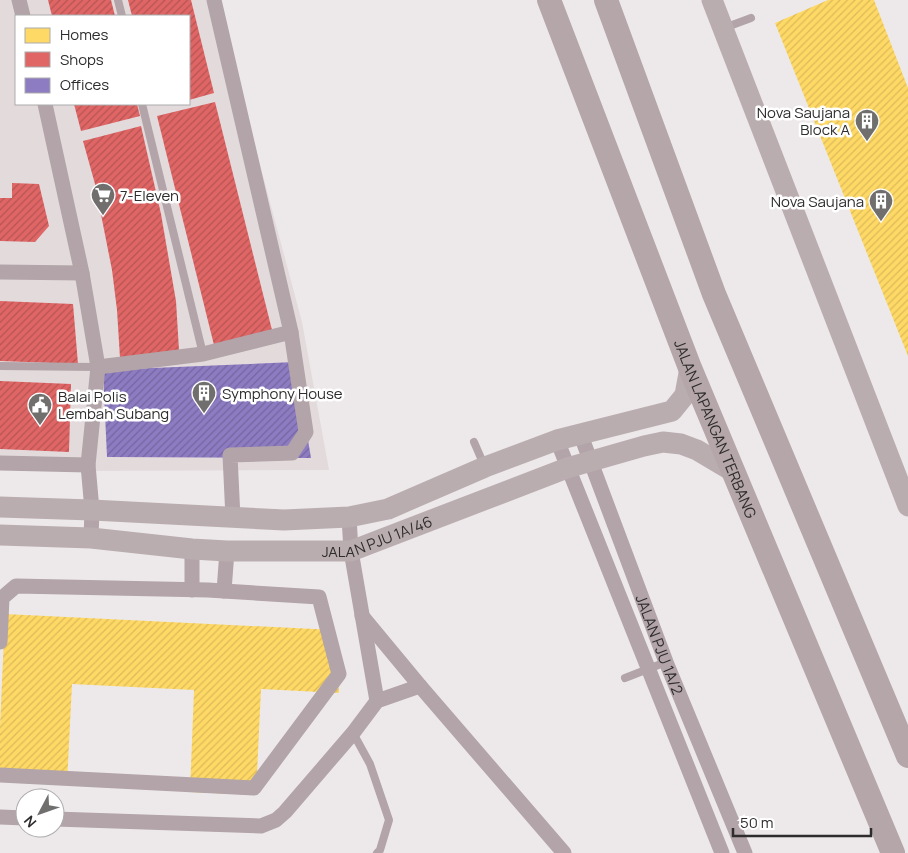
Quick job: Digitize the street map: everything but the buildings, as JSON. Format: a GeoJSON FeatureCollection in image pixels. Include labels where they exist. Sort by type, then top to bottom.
{"type":"FeatureCollection","features":[{"type":"Feature","properties":{"kind":"main road","name":"JALAN LAPANGAN TERBANG"},"geometry":{"type":"LineString","coordinates":[[549,0],[690,368],[893,853]]}},
{"type":"Feature","properties":{"kind":"main road"},"geometry":{"type":"LineString","coordinates":[[606,0],[714,294],[908,756]]}},
{"type":"Feature","properties":{"kind":"street"},"geometry":{"type":"LineString","coordinates":[[19,0],[23,15]]}},
{"type":"Feature","properties":{"kind":"street"},"geometry":{"type":"LineString","coordinates":[[214,0],[291,332],[306,432],[292,453],[230,455],[233,518]]}},
{"type":"Feature","properties":{"kind":"street"},"geometry":{"type":"LineString","coordinates":[[712,0],[908,506]]}},
{"type":"Feature","properties":{"kind":"street"},"geometry":{"type":"LineString","coordinates":[[45,105],[82,273],[98,366],[88,465],[92,510],[91,538]]}},
{"type":"Feature","properties":{"kind":"street"},"geometry":{"type":"LineString","coordinates":[[0,272],[82,273]]}},
{"type":"Feature","properties":{"kind":"street"},"geometry":{"type":"LineString","coordinates":[[98,366],[203,354],[291,332]]}},
{"type":"Feature","properties":{"kind":"street","name":"JALAN PJU 1A/46"},"geometry":{"type":"LineString","coordinates":[[0,507],[284,520],[349,518],[388,509],[485,467],[557,440],[672,411],[685,395],[690,368]]}},
{"type":"Feature","properties":{"kind":"street","name":"JALAN PJU 1A/2"},"geometry":{"type":"LineString","coordinates":[[580,433],[666,662],[745,853]]}},
{"type":"Feature","properties":{"kind":"street","name":"JALAN PJU 1A/2"},"geometry":{"type":"LineString","coordinates":[[557,440],[722,853]]}},
{"type":"Feature","properties":{"kind":"street","name":"JALAN PJU 1A/46"},"geometry":{"type":"LineString","coordinates":[[0,535],[91,538],[227,551],[351,551],[568,468],[663,442],[681,444],[697,450],[734,472]]}},
{"type":"Feature","properties":{"kind":"street"},"geometry":{"type":"LineString","coordinates":[[0,463],[88,465]]}},
{"type":"Feature","properties":{"kind":"street"},"geometry":{"type":"LineString","coordinates":[[349,518],[351,551],[376,702]]}},
{"type":"Feature","properties":{"kind":"street"},"geometry":{"type":"LineString","coordinates":[[192,549],[192,590]]}},
{"type":"Feature","properties":{"kind":"street"},"geometry":{"type":"LineString","coordinates":[[224,591],[227,551]]}},
{"type":"Feature","properties":{"kind":"street"},"geometry":{"type":"LineString","coordinates":[[0,642],[2,598],[16,586],[224,591],[318,597],[338,674],[254,788],[0,775]]}},
{"type":"Feature","properties":{"kind":"street"},"geometry":{"type":"LineString","coordinates":[[362,616],[564,853]]}},
{"type":"Feature","properties":{"kind":"street"},"geometry":{"type":"LineString","coordinates":[[65,819],[261,826],[276,820],[284,812],[353,733],[376,702],[420,686]]}},
{"type":"Feature","properties":{"kind":"street"},"geometry":{"type":"LineString","coordinates":[[0,817],[15,818]]}},
{"type":"Feature","properties":{"kind":"lane"},"geometry":{"type":"LineString","coordinates":[[118,0],[122,15]]}},
{"type":"Feature","properties":{"kind":"lane"},"geometry":{"type":"LineString","coordinates":[[724,28],[751,18]]}},
{"type":"Feature","properties":{"kind":"lane"},"geometry":{"type":"LineString","coordinates":[[142,105],[203,354]]}},
{"type":"Feature","properties":{"kind":"lane"},"geometry":{"type":"LineString","coordinates":[[0,366],[98,366]]}},
{"type":"Feature","properties":{"kind":"lane"},"geometry":{"type":"LineString","coordinates":[[474,442],[485,467]]}},
{"type":"Feature","properties":{"kind":"lane"},"geometry":{"type":"LineString","coordinates":[[625,678],[666,662]]}},
{"type":"Feature","properties":{"kind":"lane"},"geometry":{"type":"LineString","coordinates":[[353,733],[370,764],[389,820],[380,850],[377,853]]}},
{"type":"Feature","properties":{"kind":"shaded area"},"geometry":{"type":"Polygon","coordinates":[[[0,0],[216,0],[302,322],[329,470],[77,471],[0,469],[0,0]]]}},
{"type":"Feature","properties":{"kind":"place","name":"Nova Saujana Block A"},"geometry":{"type":"Point","coordinates":[867,142]}},
{"type":"Feature","properties":{"kind":"place","name":"7-Eleven"},"geometry":{"type":"Point","coordinates":[103,216]}},
{"type":"Feature","properties":{"kind":"place","name":"Nova Saujana"},"geometry":{"type":"Point","coordinates":[881,222]}},
{"type":"Feature","properties":{"kind":"place","name":"Symphony House"},"geometry":{"type":"Point","coordinates":[204,414]}},
{"type":"Feature","properties":{"kind":"place","name":"Balai Polis Lembah Subang"},"geometry":{"type":"Point","coordinates":[40,426]}}]}
